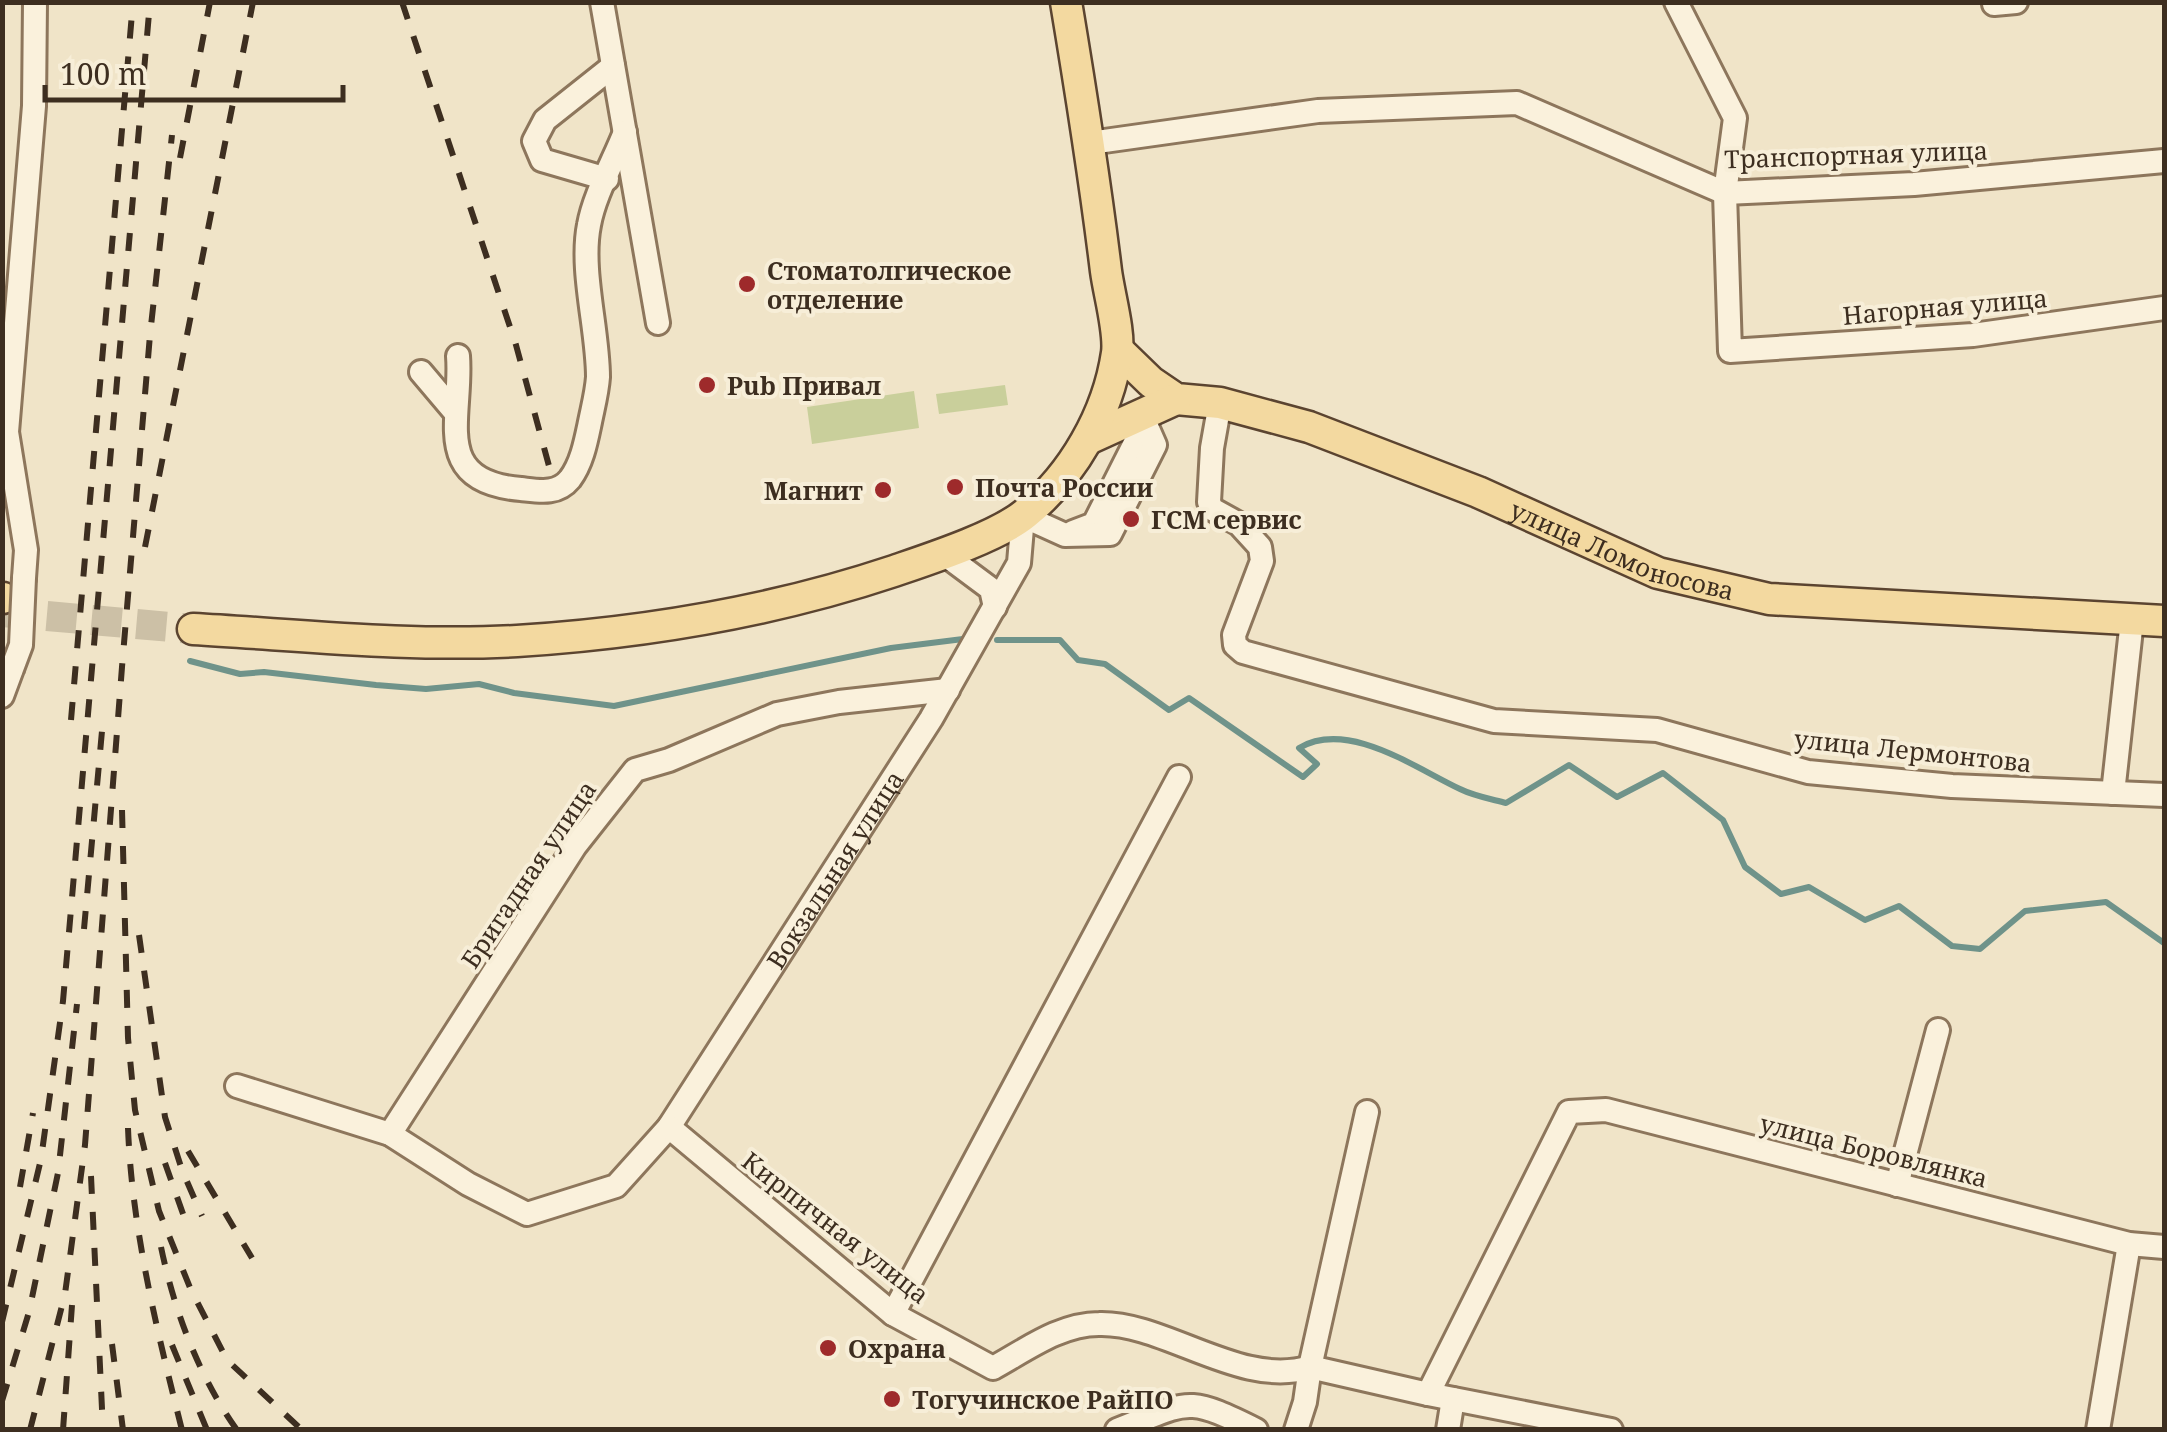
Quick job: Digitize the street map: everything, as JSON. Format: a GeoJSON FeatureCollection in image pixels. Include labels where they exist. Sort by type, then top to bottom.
{"type":"FeatureCollection","features":[{"type":"Feature","properties":{"kind":"main road"},"geometry":{"type":"LineString","coordinates":[[192,621],[338,637],[516,640],[634,628],[762,607],[854,584],[944,554],[1023,516],[1062,475],[1088,439],[1118,350],[1066,2]]}},
{"type":"Feature","properties":{"kind":"main road"},"geometry":{"type":"LineString","coordinates":[[1088,439],[1143,418],[1176,399],[1151,382],[1118,350]]}},
{"type":"Feature","properties":{"kind":"main road","name":"улица Ломоносова"},"geometry":{"type":"LineString","coordinates":[[1176,399],[1220,403],[1309,427],[1478,492],[1658,574],[1769,599],[2164,621]]}},
{"type":"Feature","properties":{"kind":"street"},"geometry":{"type":"LineString","coordinates":[[2,696],[21,645],[26,550],[7,459],[7,386],[34,106],[35,2]]}},
{"type":"Feature","properties":{"kind":"street"},"geometry":{"type":"LineString","coordinates":[[602,2],[658,322]]}},
{"type":"Feature","properties":{"kind":"street"},"geometry":{"type":"LineString","coordinates":[[1676,2],[1735,118],[1725,193]]}},
{"type":"Feature","properties":{"kind":"street"},"geometry":{"type":"LineString","coordinates":[[606,178],[542,160],[534,141],[545,120],[613,66]]}},
{"type":"Feature","properties":{"kind":"street","name":"Транспортная улица"},"geometry":{"type":"LineString","coordinates":[[1090,143],[1318,112],[1517,103],[1725,193],[1914,184],[2164,161]]}},
{"type":"Feature","properties":{"kind":"street"},"geometry":{"type":"LineString","coordinates":[[458,356],[460,377],[454,411],[458,451],[472,473],[493,487],[552,492],[569,481],[585,447],[598,379],[588,225],[624,132]]}},
{"type":"Feature","properties":{"kind":"street","name":"Нагорная улица"},"geometry":{"type":"LineString","coordinates":[[1725,193],[1730,352],[1973,335],[2164,308]]}},
{"type":"Feature","properties":{"kind":"street"},"geometry":{"type":"LineString","coordinates":[[421,372],[454,411]]}},
{"type":"Feature","properties":{"kind":"street","name":"улица Лермонтова"},"geometry":{"type":"LineString","coordinates":[[1220,403],[1209,502],[1212,508],[1239,524],[1260,547],[1262,560],[1234,635],[1235,645],[1251,654],[1494,721],[1657,730],[1808,772],[1952,786],[2164,796]]}},
{"type":"Feature","properties":{"kind":"street"},"geometry":{"type":"LineString","coordinates":[[1023,516],[1065,535],[1110,534],[1155,445],[1143,418]]}},
{"type":"Feature","properties":{"kind":"street","name":"Вокзальная улица"},"geometry":{"type":"LineString","coordinates":[[236,1086],[390,1134],[468,1184],[527,1214],[616,1186],[668,1127],[948,690],[1019,563],[1023,516]]}},
{"type":"Feature","properties":{"kind":"street"},"geometry":{"type":"LineString","coordinates":[[944,554],[990,589],[996,607]]}},
{"type":"Feature","properties":{"kind":"street"},"geometry":{"type":"LineString","coordinates":[[2113,793],[2132,620]]}},
{"type":"Feature","properties":{"kind":"street","name":"Бригадная улица"},"geometry":{"type":"LineString","coordinates":[[390,1134],[575,846],[635,770],[669,760],[777,714],[839,702],[948,690]]}},
{"type":"Feature","properties":{"kind":"street"},"geometry":{"type":"LineString","coordinates":[[894,1314],[1179,777]]}},
{"type":"Feature","properties":{"kind":"street"},"geometry":{"type":"LineString","coordinates":[[1897,1185],[1938,1030]]}},
{"type":"Feature","properties":{"kind":"street","name":"улица Боровлянка"},"geometry":{"type":"LineString","coordinates":[[1428,1394],[1569,1112],[1606,1110],[2129,1244],[2164,1247]]}},
{"type":"Feature","properties":{"kind":"street"},"geometry":{"type":"LineString","coordinates":[[1295,1427],[1368,1112]]}},
{"type":"Feature","properties":{"kind":"street","name":"Кирпичная улица"},"geometry":{"type":"LineString","coordinates":[[668,1127],[894,1314],[992,1368],[1058,1332],[1099,1324],[1125,1326],[1190,1350],[1264,1369],[1296,1372],[1310,1367],[1611,1430]]}},
{"type":"Feature","properties":{"kind":"street"},"geometry":{"type":"LineString","coordinates":[[2098,1430],[2129,1244]]}},
{"type":"Feature","properties":{"kind":"street"},"geometry":{"type":"LineString","coordinates":[[1448,1430],[1453,1399]]}},
{"type":"Feature","properties":{"kind":"street"},"geometry":{"type":"LineString","coordinates":[[1116,1430],[1183,1403],[1214,1409],[1256,1430]]}},
{"type":"Feature","properties":{"kind":"green space"},"geometry":{"type":"Polygon","coordinates":[[[1005,385],[1008,405],[939,414],[936,394],[1005,385]]]}},
{"type":"Feature","properties":{"kind":"green space"},"geometry":{"type":"Polygon","coordinates":[[[914,391],[919,428],[812,444],[807,407],[914,391]]]}},
{"type":"Feature","properties":{"kind":"waterway"},"geometry":{"type":"LineString","coordinates":[[190,661],[240,674],[264,672],[426,689],[479,684],[514,693],[614,706],[891,648],[963,639]]}},
{"type":"Feature","properties":{"kind":"waterway"},"geometry":{"type":"LineString","coordinates":[[997,640],[1060,640],[1078,660],[1105,664],[1169,710],[1189,698],[1303,777],[1317,764],[1299,748],[1339,739],[1381,750],[1465,791],[1506,803],[1569,765],[1617,797],[1663,773],[1723,820],[1745,867],[1781,894],[1809,887],[1865,920],[1899,906],[1952,946],[1980,949],[2025,911],[2106,902],[2164,943]]}},
{"type":"Feature","properties":{"kind":"tunnel"},"geometry":{"type":"LineString","coordinates":[[2,612],[193,629]]}},
{"type":"Feature","properties":{"kind":"railway"},"geometry":{"type":"LineString","coordinates":[[71,720],[133,2]]}},
{"type":"Feature","properties":{"kind":"railway"},"geometry":{"type":"LineString","coordinates":[[2,1322],[41,1159],[63,1001],[150,2]]}},
{"type":"Feature","properties":{"kind":"railway"},"geometry":{"type":"LineString","coordinates":[[180,158],[210,2]]}},
{"type":"Feature","properties":{"kind":"railway"},"geometry":{"type":"LineString","coordinates":[[145,547],[253,2]]}},
{"type":"Feature","properties":{"kind":"railway"},"geometry":{"type":"LineString","coordinates":[[402,2],[516,345],[549,466]]}},
{"type":"Feature","properties":{"kind":"railway"},"geometry":{"type":"LineString","coordinates":[[30,1430],[65,1294],[85,1145],[150,335],[172,135]]}},
{"type":"Feature","properties":{"kind":"railway"},"geometry":{"type":"LineString","coordinates":[[84,929],[103,720]]}},
{"type":"Feature","properties":{"kind":"railway"},"geometry":{"type":"LineString","coordinates":[[122,810],[128,1038],[135,1110],[159,1211],[191,1290],[227,1360],[302,1430]]}},
{"type":"Feature","properties":{"kind":"railway"},"geometry":{"type":"LineString","coordinates":[[139,935],[165,1117],[202,1216]]}},
{"type":"Feature","properties":{"kind":"railway"},"geometry":{"type":"LineString","coordinates":[[2,1401],[29,1312],[58,1173],[77,1004]]}},
{"type":"Feature","properties":{"kind":"railway"},"geometry":{"type":"LineString","coordinates":[[20,1187],[33,1113]]}},
{"type":"Feature","properties":{"kind":"railway"},"geometry":{"type":"LineString","coordinates":[[128,1128],[140,1242],[182,1430]]}},
{"type":"Feature","properties":{"kind":"railway"},"geometry":{"type":"LineString","coordinates":[[188,1151],[252,1258]]}},
{"type":"Feature","properties":{"kind":"railway"},"geometry":{"type":"LineString","coordinates":[[165,1163],[187,1225]]}},
{"type":"Feature","properties":{"kind":"railway"},"geometry":{"type":"LineString","coordinates":[[91,1176],[103,1430]]}},
{"type":"Feature","properties":{"kind":"railway"},"geometry":{"type":"LineString","coordinates":[[161,1247],[190,1342],[211,1388],[237,1430]]}},
{"type":"Feature","properties":{"kind":"railway"},"geometry":{"type":"LineString","coordinates":[[63,1430],[72,1305]]}},
{"type":"Feature","properties":{"kind":"railway"},"geometry":{"type":"LineString","coordinates":[[112,1344],[123,1430]]}},
{"type":"Feature","properties":{"kind":"railway"},"geometry":{"type":"LineString","coordinates":[[172,1345],[207,1430]]}},
{"type":"Feature","properties":{"kind":"place","name":"Стоматолгическое отделение"},"geometry":{"type":"Point","coordinates":[747,284]}},
{"type":"Feature","properties":{"kind":"place","name":"Pub Привал"},"geometry":{"type":"Point","coordinates":[707,385]}},
{"type":"Feature","properties":{"kind":"place","name":"Почта России"},"geometry":{"type":"Point","coordinates":[955,487]}},
{"type":"Feature","properties":{"kind":"place","name":"Магнит"},"geometry":{"type":"Point","coordinates":[883,490]}},
{"type":"Feature","properties":{"kind":"place","name":"ГСМ сервис"},"geometry":{"type":"Point","coordinates":[1131,519]}},
{"type":"Feature","properties":{"kind":"place","name":"Охрана"},"geometry":{"type":"Point","coordinates":[828,1348]}},
{"type":"Feature","properties":{"kind":"place","name":"Тогучинское РайПО"},"geometry":{"type":"Point","coordinates":[892,1399]}}]}
